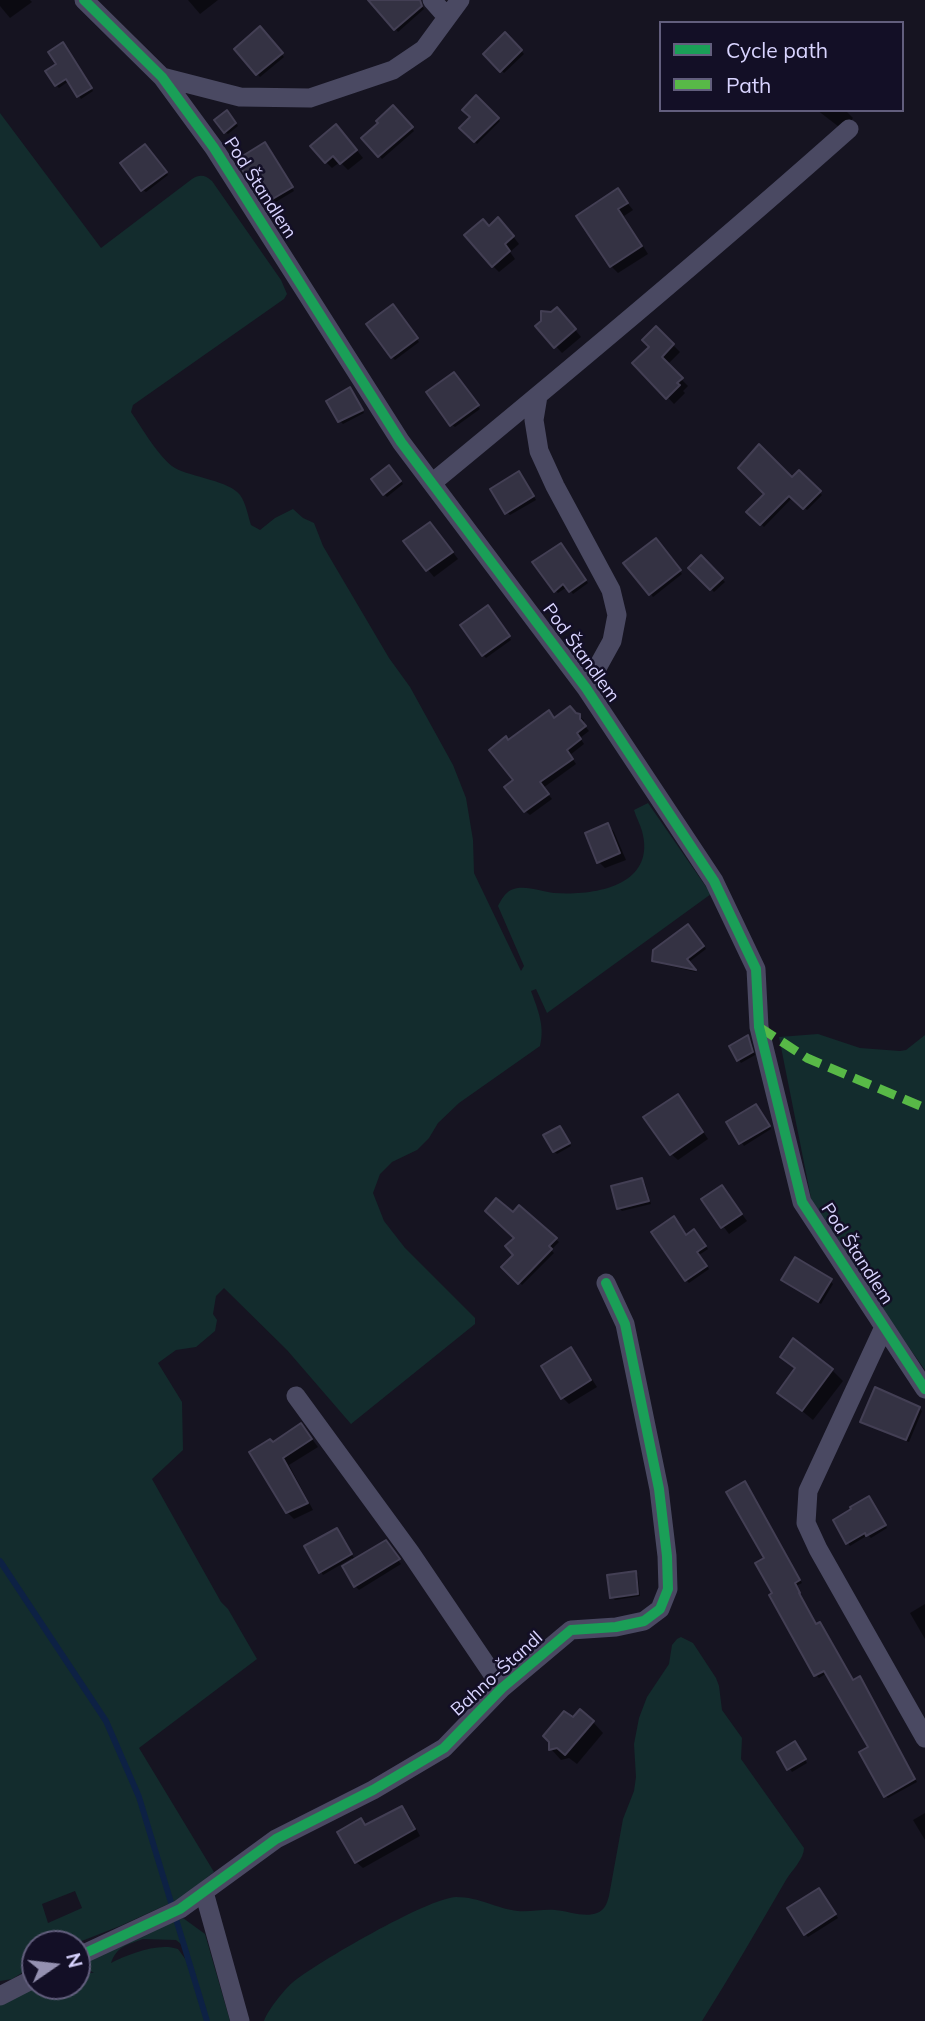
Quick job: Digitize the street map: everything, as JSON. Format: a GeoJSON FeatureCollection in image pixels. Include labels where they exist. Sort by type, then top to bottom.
{"type":"FeatureCollection","features":[{"type":"Feature","properties":{"kind":"street","name":"Pod Štandlem"},"geometry":{"type":"LineString","coordinates":[[84,0],[162,77],[214,148],[394,430],[586,688],[714,881],[756,969],[759,1027],[802,1202],[925,1389]]}},
{"type":"Feature","properties":{"kind":"street"},"geometry":{"type":"LineString","coordinates":[[432,0],[447,18]]}},
{"type":"Feature","properties":{"kind":"street"},"geometry":{"type":"LineString","coordinates":[[162,77],[240,97],[310,98],[393,70],[424,49],[460,0]]}},
{"type":"Feature","properties":{"kind":"street"},"geometry":{"type":"LineString","coordinates":[[432,483],[753,214],[849,128]]}},
{"type":"Feature","properties":{"kind":"street","name":"Pod Štandlem"},"geometry":{"type":"LineString","coordinates":[[538,396],[534,420],[539,450],[555,486],[611,590],[617,615],[612,641],[586,688]]}},
{"type":"Feature","properties":{"kind":"street","name":"Bahno-Štandl"},"geometry":{"type":"LineString","coordinates":[[91,1950],[173,1913],[276,1839],[373,1790],[444,1748],[502,1688],[571,1630],[616,1627],[644,1621],[660,1609],[668,1589],[659,1489],[625,1324],[606,1283]]}},
{"type":"Feature","properties":{"kind":"street","name":"Pod Štandlem"},"geometry":{"type":"LineString","coordinates":[[884,1327],[808,1491],[806,1523],[925,1738]]}},
{"type":"Feature","properties":{"kind":"street","name":"Bahno-Štandl"},"geometry":{"type":"LineString","coordinates":[[296,1396],[410,1552],[502,1688]]}},
{"type":"Feature","properties":{"kind":"street"},"geometry":{"type":"LineString","coordinates":[[204,1892],[240,2021]]}},
{"type":"Feature","properties":{"kind":"street"},"geometry":{"type":"LineString","coordinates":[[0,1996],[21,1985]]}},
{"type":"Feature","properties":{"kind":"green space"},"geometry":{"type":"Polygon","coordinates":[[[0,113],[101,248],[192,179],[202,176],[212,181],[281,280],[287,294],[284,299],[133,405],[131,412],[157,450],[175,468],[235,490],[244,502],[251,525],[260,530],[293,509],[314,523],[323,546],[389,658],[410,687],[453,765],[466,798],[473,840],[474,873],[521,971],[524,966],[498,906],[503,897],[516,888],[570,893],[619,884],[631,876],[640,864],[644,850],[642,831],[634,810],[648,803],[711,894],[547,1013],[536,989],[531,991],[541,1025],[540,1046],[459,1103],[438,1123],[429,1138],[417,1150],[392,1162],[380,1174],[373,1193],[384,1221],[405,1248],[475,1318],[475,1324],[351,1424],[287,1350],[224,1288],[216,1296],[213,1314],[217,1320],[215,1331],[196,1347],[176,1350],[158,1363],[182,1402],[183,1450],[152,1479],[221,1602],[228,1609],[257,1659],[139,1748],[214,1872],[176,1902],[91,1937],[91,1930],[21,1930],[21,1974],[12,1979],[0,1981],[0,113]],[[75,1891],[42,1904],[48,1923],[82,1908],[75,1891]]]}},
{"type":"Feature","properties":{"kind":"green space"},"geometry":{"type":"Polygon","coordinates":[[[818,1034],[860,1048],[900,1051],[906,1050],[925,1035],[925,1370],[814,1213],[779,1037],[818,1034]]]}},
{"type":"Feature","properties":{"kind":"green space"},"geometry":{"type":"Polygon","coordinates":[[[681,1637],[693,1643],[716,1678],[722,1710],[742,1738],[741,1759],[804,1848],[800,1860],[702,2021],[264,2021],[284,1991],[305,1974],[398,1919],[442,1900],[465,1898],[518,1911],[555,1910],[587,1915],[602,1910],[609,1896],[623,1819],[634,1791],[634,1744],[639,1718],[647,1697],[669,1664],[672,1645],[681,1637]]]}},
{"type":"Feature","properties":{"kind":"green space"},"geometry":{"type":"Polygon","coordinates":[[[183,1918],[205,1934],[230,2021],[0,2021],[0,2002],[21,1992],[21,2000],[91,2000],[91,1973],[94,1973],[91,1971],[91,1955],[183,1918]],[[143,1939],[120,1950],[111,1963],[135,1953],[162,1947],[178,1949],[186,1960],[181,1944],[176,1940],[143,1939]]]}},
{"type":"Feature","properties":{"kind":"building"},"geometry":{"type":"Polygon","coordinates":[[[368,0],[420,0],[422,6],[394,30],[368,0]]]}},
{"type":"Feature","properties":{"kind":"building"},"geometry":{"type":"Polygon","coordinates":[[[260,26],[283,53],[256,75],[234,49],[260,26]]]}},
{"type":"Feature","properties":{"kind":"building"},"geometry":{"type":"Polygon","coordinates":[[[505,32],[522,50],[500,72],[483,54],[505,32]]]}},
{"type":"Feature","properties":{"kind":"building"},"geometry":{"type":"Polygon","coordinates":[[[63,42],[92,88],[77,97],[66,79],[55,86],[45,71],[56,64],[48,52],[63,42]]]}},
{"type":"Feature","properties":{"kind":"building"},"geometry":{"type":"Polygon","coordinates":[[[476,95],[499,118],[474,142],[459,128],[470,117],[462,110],[476,95]]]}},
{"type":"Feature","properties":{"kind":"building"},"geometry":{"type":"Polygon","coordinates":[[[393,105],[413,127],[378,157],[361,138],[393,105]]]}},
{"type":"Feature","properties":{"kind":"building"},"geometry":{"type":"Polygon","coordinates":[[[227,110],[236,123],[224,133],[214,120],[227,110]]]}},
{"type":"Feature","properties":{"kind":"building"},"geometry":{"type":"Polygon","coordinates":[[[336,124],[357,150],[340,164],[333,156],[325,163],[310,146],[336,124]]]}},
{"type":"Feature","properties":{"kind":"building"},"geometry":{"type":"Polygon","coordinates":[[[265,142],[293,187],[264,204],[236,160],[265,142]]]}},
{"type":"Feature","properties":{"kind":"building"},"geometry":{"type":"Polygon","coordinates":[[[145,144],[167,172],[141,191],[120,163],[145,144]]]}},
{"type":"Feature","properties":{"kind":"building"},"geometry":{"type":"Polygon","coordinates":[[[618,188],[628,203],[618,209],[642,246],[610,267],[576,216],[618,188]]]}},
{"type":"Feature","properties":{"kind":"building"},"geometry":{"type":"Polygon","coordinates":[[[498,217],[514,236],[505,244],[510,251],[492,267],[464,235],[483,219],[489,226],[498,217]]]}},
{"type":"Feature","properties":{"kind":"building"},"geometry":{"type":"Polygon","coordinates":[[[393,304],[418,338],[391,358],[366,324],[393,304]]]}},
{"type":"Feature","properties":{"kind":"building"},"geometry":{"type":"Polygon","coordinates":[[[557,307],[576,329],[554,348],[535,326],[541,321],[541,311],[551,312],[557,307]]]}},
{"type":"Feature","properties":{"kind":"building"},"geometry":{"type":"Polygon","coordinates":[[[656,326],[674,344],[662,357],[683,378],[666,399],[632,363],[649,347],[642,340],[656,326]]]}},
{"type":"Feature","properties":{"kind":"building"},"geometry":{"type":"Polygon","coordinates":[[[454,372],[479,405],[450,426],[426,392],[454,372]]]}},
{"type":"Feature","properties":{"kind":"building"},"geometry":{"type":"Polygon","coordinates":[[[350,387],[363,410],[338,422],[326,401],[350,387]]]}},
{"type":"Feature","properties":{"kind":"building"},"geometry":{"type":"Polygon","coordinates":[[[759,444],[792,477],[799,470],[821,491],[803,509],[789,496],[760,525],[746,512],[764,494],[738,468],[759,444]]]}},
{"type":"Feature","properties":{"kind":"building"},"geometry":{"type":"Polygon","coordinates":[[[389,465],[401,481],[383,495],[371,479],[389,465]]]}},
{"type":"Feature","properties":{"kind":"building"},"geometry":{"type":"Polygon","coordinates":[[[519,471],[534,496],[505,514],[490,489],[519,471]]]}},
{"type":"Feature","properties":{"kind":"building"},"geometry":{"type":"Polygon","coordinates":[[[430,522],[453,552],[426,571],[403,541],[430,522]]]}},
{"type":"Feature","properties":{"kind":"building"},"geometry":{"type":"Polygon","coordinates":[[[656,538],[681,570],[649,595],[623,563],[656,538]]]}},
{"type":"Feature","properties":{"kind":"building"},"geometry":{"type":"Polygon","coordinates":[[[561,543],[586,580],[569,592],[563,584],[554,592],[532,562],[561,543]]]}},
{"type":"Feature","properties":{"kind":"building"},"geometry":{"type":"Polygon","coordinates":[[[701,555],[723,578],[710,590],[688,568],[701,555]]]}},
{"type":"Feature","properties":{"kind":"building"},"geometry":{"type":"Polygon","coordinates":[[[488,605],[510,636],[482,656],[460,625],[488,605]]]}},
{"type":"Feature","properties":{"kind":"building"},"geometry":{"type":"Polygon","coordinates":[[[570,706],[580,714],[580,719],[586,726],[577,733],[581,739],[567,750],[573,759],[540,782],[549,794],[524,812],[504,787],[513,780],[489,750],[506,736],[508,740],[549,710],[554,718],[570,706]]]}},
{"type":"Feature","properties":{"kind":"building"},"geometry":{"type":"Polygon","coordinates":[[[608,823],[620,853],[597,863],[585,833],[608,823]]]}},
{"type":"Feature","properties":{"kind":"building"},"geometry":{"type":"Polygon","coordinates":[[[688,924],[704,946],[687,959],[696,970],[652,961],[653,950],[688,924]]]}},
{"type":"Feature","properties":{"kind":"building"},"geometry":{"type":"Polygon","coordinates":[[[748,1035],[753,1052],[737,1061],[729,1046],[748,1035]]]}},
{"type":"Feature","properties":{"kind":"building"},"geometry":{"type":"Polygon","coordinates":[[[678,1094],[703,1132],[670,1155],[643,1117],[678,1094]]]}},
{"type":"Feature","properties":{"kind":"building"},"geometry":{"type":"Polygon","coordinates":[[[756,1104],[770,1126],[739,1144],[726,1122],[756,1104]]]}},
{"type":"Feature","properties":{"kind":"building"},"geometry":{"type":"Polygon","coordinates":[[[560,1126],[570,1143],[553,1152],[543,1135],[560,1126]]]}},
{"type":"Feature","properties":{"kind":"building"},"geometry":{"type":"Polygon","coordinates":[[[642,1178],[649,1201],[617,1209],[611,1186],[642,1178]]]}},
{"type":"Feature","properties":{"kind":"building"},"geometry":{"type":"Polygon","coordinates":[[[722,1185],[742,1214],[721,1228],[701,1199],[722,1185]]]}},
{"type":"Feature","properties":{"kind":"building"},"geometry":{"type":"Polygon","coordinates":[[[496,1198],[513,1212],[519,1205],[557,1238],[549,1246],[552,1249],[518,1284],[501,1267],[513,1255],[505,1246],[514,1238],[485,1211],[496,1198]]]}},
{"type":"Feature","properties":{"kind":"building"},"geometry":{"type":"Polygon","coordinates":[[[674,1216],[686,1235],[694,1229],[706,1246],[697,1252],[707,1266],[685,1281],[651,1232],[674,1216]]]}},
{"type":"Feature","properties":{"kind":"building"},"geometry":{"type":"Polygon","coordinates":[[[795,1257],[832,1279],[818,1302],[781,1280],[795,1257]]]}},
{"type":"Feature","properties":{"kind":"building"},"geometry":{"type":"Polygon","coordinates":[[[793,1338],[833,1369],[802,1411],[777,1393],[795,1368],[780,1357],[793,1338]]]}},
{"type":"Feature","properties":{"kind":"building"},"geometry":{"type":"Polygon","coordinates":[[[571,1347],[591,1380],[561,1399],[541,1366],[571,1347]]]}},
{"type":"Feature","properties":{"kind":"building"},"geometry":{"type":"Polygon","coordinates":[[[875,1387],[920,1407],[906,1440],[860,1422],[875,1387]]]}},
{"type":"Feature","properties":{"kind":"building"},"geometry":{"type":"Polygon","coordinates":[[[301,1423],[312,1439],[283,1458],[308,1503],[286,1513],[249,1452],[270,1439],[273,1442],[301,1423]]]}},
{"type":"Feature","properties":{"kind":"building"},"geometry":{"type":"Polygon","coordinates":[[[745,1481],[800,1580],[795,1583],[816,1624],[820,1622],[853,1680],[860,1676],[915,1779],[884,1797],[859,1752],[868,1747],[824,1671],[814,1676],[769,1595],[772,1593],[755,1563],[764,1558],[726,1492],[745,1481]]]}},
{"type":"Feature","properties":{"kind":"building"},"geometry":{"type":"Polygon","coordinates":[[[869,1496],[886,1525],[846,1544],[833,1520],[869,1496]]]}},
{"type":"Feature","properties":{"kind":"building"},"geometry":{"type":"Polygon","coordinates":[[[337,1528],[352,1554],[319,1573],[304,1546],[337,1528]]]}},
{"type":"Feature","properties":{"kind":"building"},"geometry":{"type":"Polygon","coordinates":[[[386,1540],[400,1559],[354,1587],[342,1566],[386,1540]]]}},
{"type":"Feature","properties":{"kind":"building"},"geometry":{"type":"Polygon","coordinates":[[[636,1571],[638,1594],[610,1598],[607,1575],[636,1571]]]}},
{"type":"Feature","properties":{"kind":"building"},"geometry":{"type":"Polygon","coordinates":[[[580,1709],[594,1721],[565,1755],[557,1748],[549,1750],[549,1742],[543,1736],[564,1711],[573,1717],[580,1709]]]}},
{"type":"Feature","properties":{"kind":"building"},"geometry":{"type":"Polygon","coordinates":[[[795,1741],[806,1759],[787,1770],[777,1752],[795,1741]]]}},
{"type":"Feature","properties":{"kind":"building"},"geometry":{"type":"Polygon","coordinates":[[[402,1806],[415,1829],[355,1863],[337,1832],[361,1818],[365,1825],[402,1806]]]}},
{"type":"Feature","properties":{"kind":"building"},"geometry":{"type":"Polygon","coordinates":[[[819,1888],[836,1914],[804,1935],[787,1908],[819,1888]]]}},
{"type":"Feature","properties":{"kind":"waterway"},"geometry":{"type":"LineString","coordinates":[[0,1561],[106,1721],[139,1797],[207,2021]]}},
{"type":"Feature","properties":{"kind":"marked path"},"geometry":{"type":"LineString","coordinates":[[759,1027],[807,1058],[925,1108]]}},
{"type":"Feature","properties":{"kind":"cycle path"},"geometry":{"type":"LineString","coordinates":[[84,0],[162,77],[214,148],[401,442],[586,688],[714,881],[756,969],[759,1027],[802,1202],[925,1389]]}},
{"type":"Feature","properties":{"kind":"cycle path"},"geometry":{"type":"LineString","coordinates":[[91,1950],[180,1909],[276,1839],[373,1790],[444,1748],[502,1688],[571,1630],[616,1627],[644,1621],[660,1609],[668,1589],[659,1489],[625,1324],[606,1283]]}}]}
